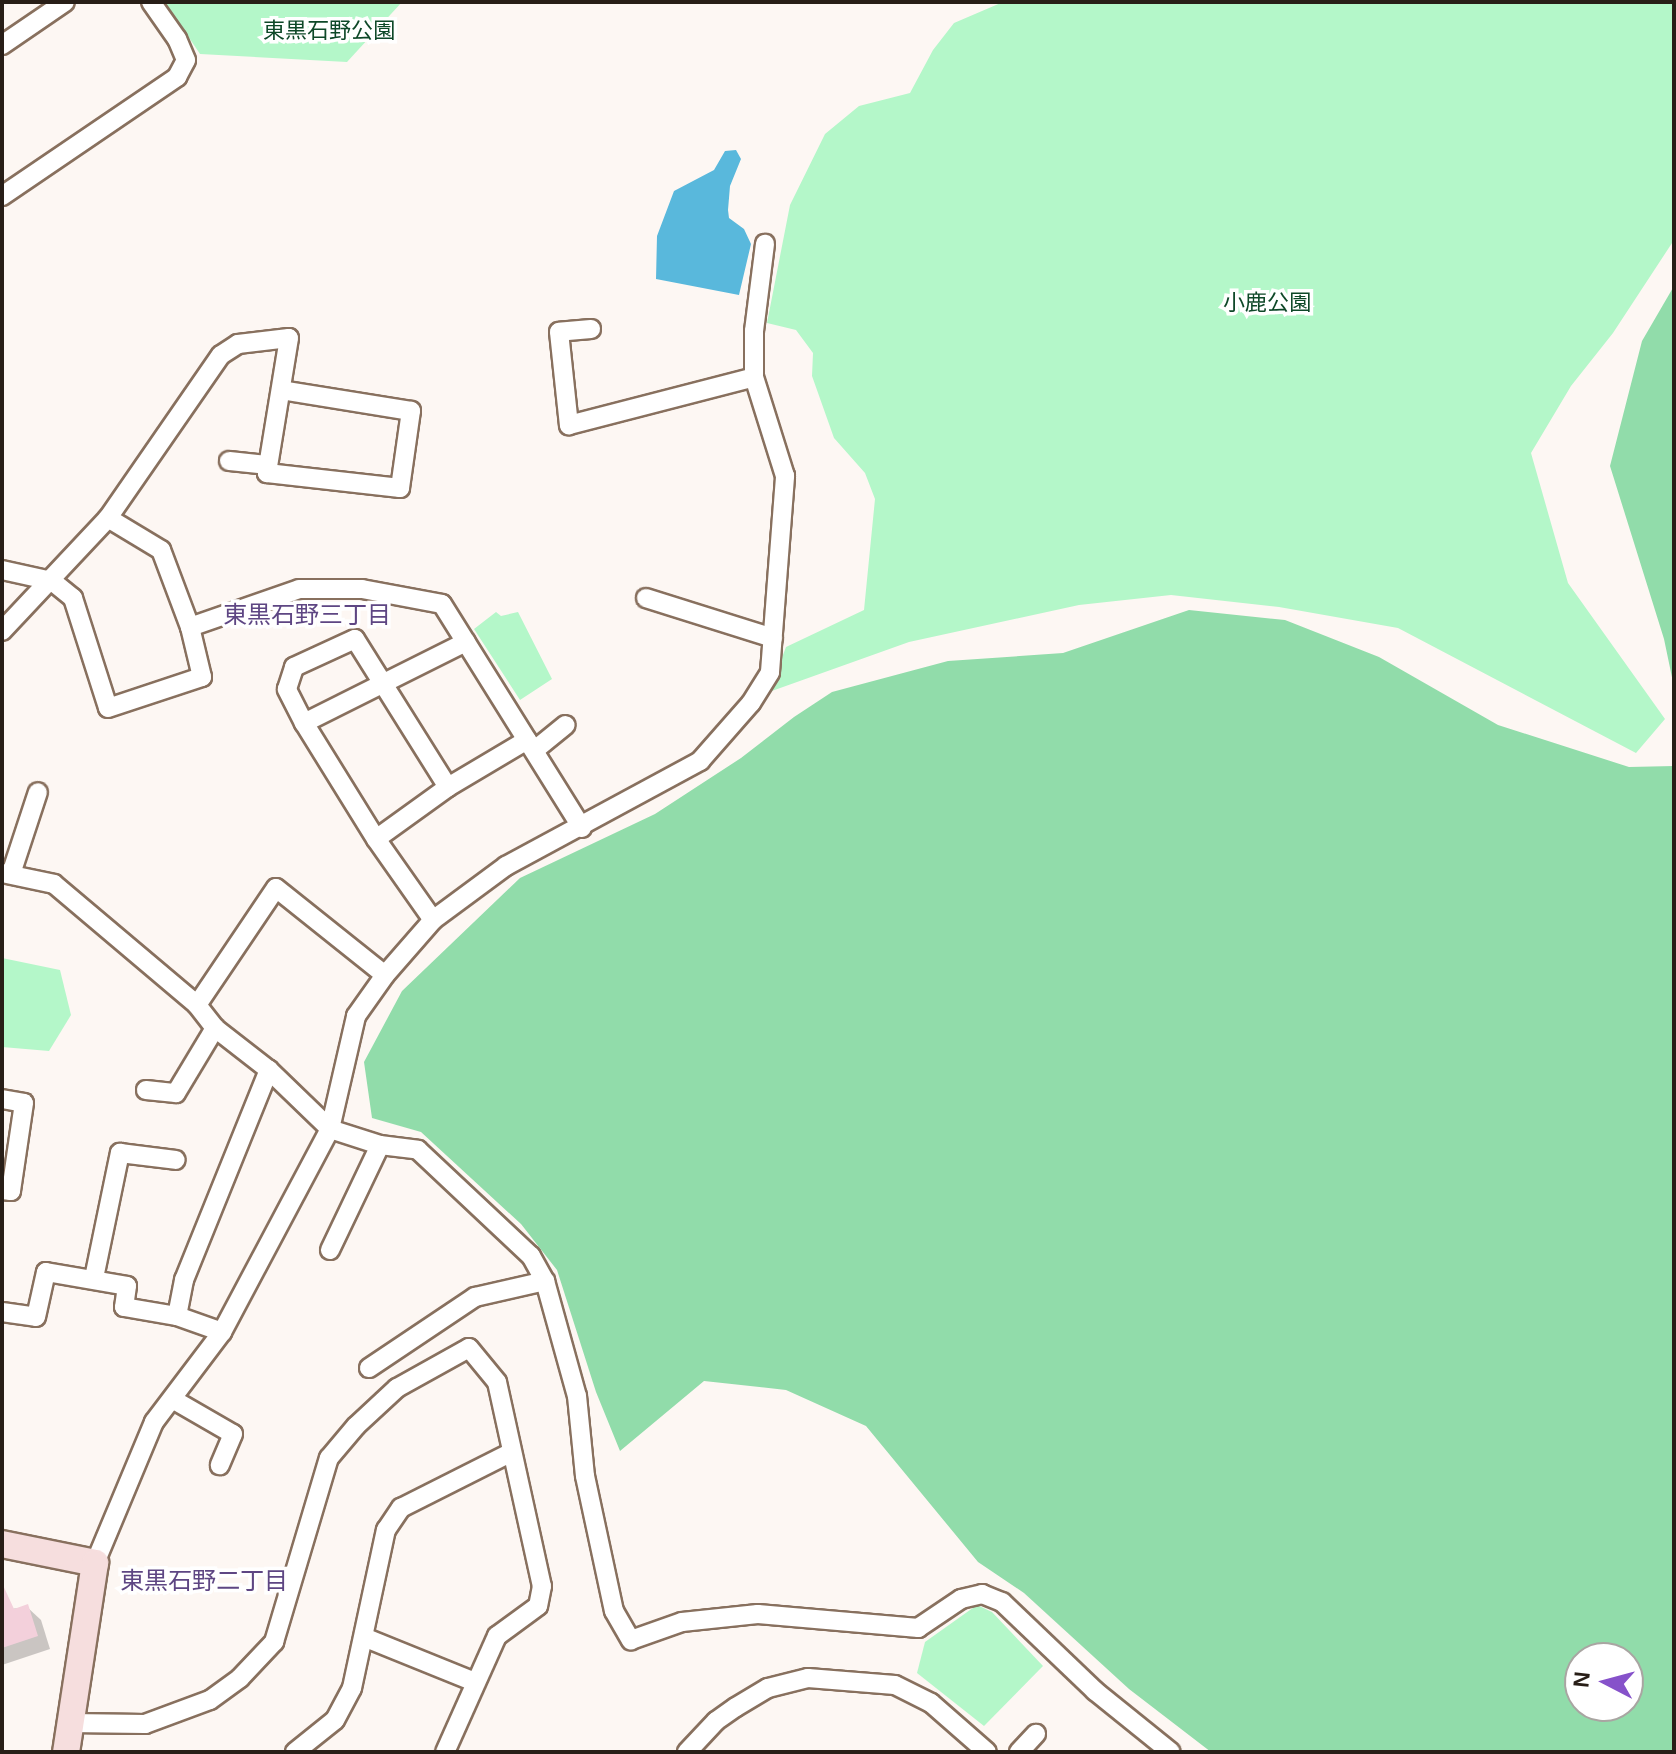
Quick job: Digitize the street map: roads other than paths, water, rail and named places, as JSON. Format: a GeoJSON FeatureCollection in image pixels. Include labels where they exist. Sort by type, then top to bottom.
{"type":"FeatureCollection","features":[{"type":"Feature","properties":{"kind":"street"},"geometry":{"type":"LineString","coordinates":[[2,45],[65,2]]}},
{"type":"Feature","properties":{"kind":"street"},"geometry":{"type":"LineString","coordinates":[[2,196],[177,77],[186,60],[177,39],[151,2]]}},
{"type":"Feature","properties":{"kind":"street"},"geometry":{"type":"LineString","coordinates":[[66,1752],[95,1563],[154,1422],[174,1400],[222,1332],[330,1129],[356,1016],[385,975],[433,920],[506,866],[582,828],[700,761],[751,703],[770,672],[785,476],[754,377],[754,331],[765,244]]}},
{"type":"Feature","properties":{"kind":"street"},"geometry":{"type":"LineString","coordinates":[[591,329],[559,332],[569,425],[754,377]]}},
{"type":"Feature","properties":{"kind":"street"},"geometry":{"type":"LineString","coordinates":[[2,631],[108,518],[221,355],[238,344],[289,338],[267,473],[400,488],[411,411],[282,390]]}},
{"type":"Feature","properties":{"kind":"street"},"geometry":{"type":"LineString","coordinates":[[229,461],[267,465]]}},
{"type":"Feature","properties":{"kind":"street"},"geometry":{"type":"LineString","coordinates":[[2,570],[52,581],[73,598],[108,708],[202,677],[190,627],[161,550],[108,518]]}},
{"type":"Feature","properties":{"kind":"street"},"geometry":{"type":"LineString","coordinates":[[190,627],[299,589],[362,589],[442,604],[582,828]]}},
{"type":"Feature","properties":{"kind":"street"},"geometry":{"type":"LineString","coordinates":[[646,598],[773,638]]}},
{"type":"Feature","properties":{"kind":"street"},"geometry":{"type":"LineString","coordinates":[[433,920],[376,839],[304,723],[287,689],[294,667],[355,639],[448,787]]}},
{"type":"Feature","properties":{"kind":"street"},"geometry":{"type":"LineString","coordinates":[[304,723],[466,642]]}},
{"type":"Feature","properties":{"kind":"street"},"geometry":{"type":"LineString","coordinates":[[376,839],[448,787],[566,725]]}},
{"type":"Feature","properties":{"kind":"street"},"geometry":{"type":"LineString","coordinates":[[38,792],[6,873],[54,884],[197,1005],[215,1028],[269,1070],[330,1129],[380,1145],[418,1150],[531,1256],[545,1281],[577,1396],[585,1476],[614,1611],[631,1640],[682,1622],[758,1614],[918,1628],[961,1599],[982,1594],[1002,1602],[1095,1691],[1171,1752]]}},
{"type":"Feature","properties":{"kind":"street"},"geometry":{"type":"LineString","coordinates":[[197,1005],[276,888],[385,975]]}},
{"type":"Feature","properties":{"kind":"street"},"geometry":{"type":"LineString","coordinates":[[146,1090],[176,1093],[215,1028]]}},
{"type":"Feature","properties":{"kind":"street"},"geometry":{"type":"LineString","coordinates":[[177,1316],[184,1280],[269,1070]]}},
{"type":"Feature","properties":{"kind":"street"},"geometry":{"type":"LineString","coordinates":[[2,1099],[24,1103],[11,1191],[2,1190]]}},
{"type":"Feature","properties":{"kind":"street"},"geometry":{"type":"LineString","coordinates":[[330,1250],[380,1145]]}},
{"type":"Feature","properties":{"kind":"street"},"geometry":{"type":"LineString","coordinates":[[94,1278],[120,1153],[176,1160]]}},
{"type":"Feature","properties":{"kind":"street"},"geometry":{"type":"LineString","coordinates":[[2,1312],[36,1317],[46,1272],[127,1286],[124,1307],[177,1316],[222,1332]]}},
{"type":"Feature","properties":{"kind":"street"},"geometry":{"type":"LineString","coordinates":[[369,1368],[475,1297],[545,1281]]}},
{"type":"Feature","properties":{"kind":"street"},"geometry":{"type":"LineString","coordinates":[[70,1723],[145,1724],[210,1700],[240,1678],[274,1642],[329,1458],[356,1426],[397,1388],[469,1348],[497,1382],[510,1453],[542,1586],[538,1606],[497,1636],[445,1752]]}},
{"type":"Feature","properties":{"kind":"street"},"geometry":{"type":"LineString","coordinates":[[174,1400],[233,1434],[220,1465]]}},
{"type":"Feature","properties":{"kind":"street"},"geometry":{"type":"LineString","coordinates":[[295,1752],[335,1720],[352,1688],[366,1638],[386,1530],[401,1508],[510,1453]]}},
{"type":"Feature","properties":{"kind":"street"},"geometry":{"type":"LineString","coordinates":[[2,1544],[95,1563]]}},
{"type":"Feature","properties":{"kind":"street"},"geometry":{"type":"LineString","coordinates":[[366,1638],[475,1682]]}},
{"type":"Feature","properties":{"kind":"street"},"geometry":{"type":"LineString","coordinates":[[687,1752],[716,1721],[736,1707],[768,1688],[808,1678],[895,1685],[931,1703],[987,1752]]}},
{"type":"Feature","properties":{"kind":"street"},"geometry":{"type":"LineString","coordinates":[[1019,1752],[1036,1734]]}},
{"type":"Feature","properties":{"kind":"water"},"geometry":{"type":"Polygon","coordinates":[[[736,150],[741,159],[730,186],[729,218],[744,229],[751,244],[739,295],[656,279],[657,236],[674,191],[714,170],[725,151],[736,150]]]}},
{"type":"Feature","properties":{"kind":"district","name":"東黒石野三丁目"},"geometry":{"type":"Point","coordinates":[307,615]}},
{"type":"Feature","properties":{"kind":"district","name":"東黒石野二丁目"},"geometry":{"type":"Point","coordinates":[204,1581]}},
{"type":"Feature","properties":{"kind":"park label","name":"東黒石野公園"},"geometry":{"type":"Point","coordinates":[329,31]}},
{"type":"Feature","properties":{"kind":"park label","name":"小鹿公園"},"geometry":{"type":"Point","coordinates":[1267,303]}}]}
